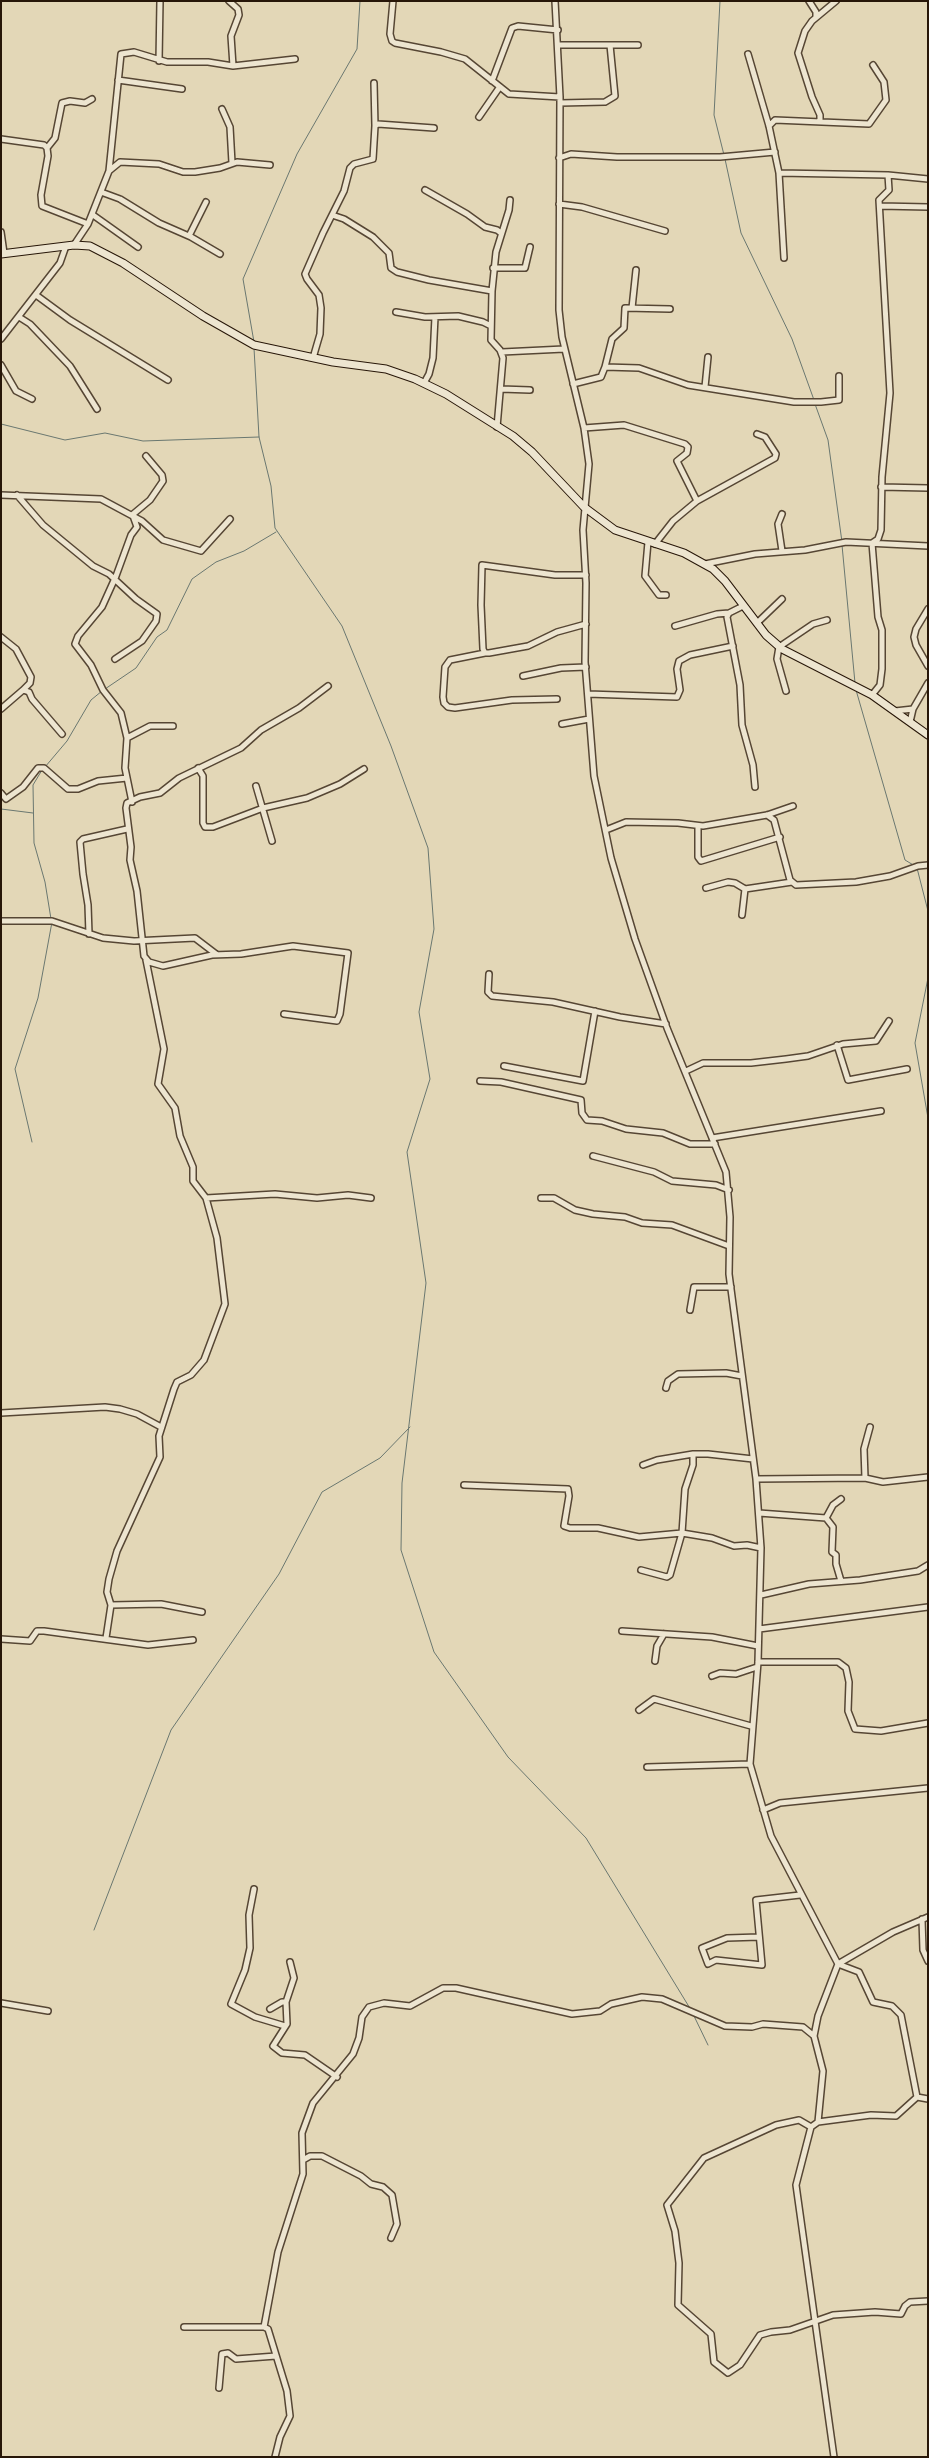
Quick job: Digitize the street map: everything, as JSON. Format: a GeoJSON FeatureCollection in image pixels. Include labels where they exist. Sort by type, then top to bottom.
{"type":"FeatureCollection","features":[{"type":"Feature","properties":{"kind":"main road"},"geometry":{"type":"LineString","coordinates":[[3,254],[70,245],[101,250],[254,346],[313,358],[386,369],[424,383],[453,398],[513,436],[532,452],[584,507],[615,530],[684,553],[706,564],[725,581],[743,606],[779,647],[872,695],[928,735]]}},
{"type":"Feature","properties":{"kind":"street"},"geometry":{"type":"LineString","coordinates":[[159,61],[160,1]]}},
{"type":"Feature","properties":{"kind":"street"},"geometry":{"type":"LineString","coordinates":[[229,1],[237,4],[239,15],[231,36],[233,66]]}},
{"type":"Feature","properties":{"kind":"street"},"geometry":{"type":"LineString","coordinates":[[393,1],[392,41],[457,56],[499,88],[514,96],[605,102],[615,96],[610,45]]}},
{"type":"Feature","properties":{"kind":"street"},"geometry":{"type":"LineString","coordinates":[[556,1],[560,100],[559,310],[564,349],[584,428],[589,476],[584,507],[583,530],[586,575],[586,667],[594,776],[622,899],[666,1024],[723,1162],[729,1190],[731,1287],[756,1479],[761,1548],[758,1665],[751,1726],[750,1764],[771,1836],[800,1896],[838,1964],[859,1972],[873,2002],[892,2006],[901,2015],[917,2097]]}},
{"type":"Feature","properties":{"kind":"street"},"geometry":{"type":"LineString","coordinates":[[809,1],[816,12],[816,16]]}},
{"type":"Feature","properties":{"kind":"street"},"geometry":{"type":"LineString","coordinates":[[820,122],[820,115],[798,53],[805,31],[816,16],[836,1]]}},
{"type":"Feature","properties":{"kind":"street"},"geometry":{"type":"LineString","coordinates":[[492,81],[512,28],[518,26],[558,30]]}},
{"type":"Feature","properties":{"kind":"street"},"geometry":{"type":"LineString","coordinates":[[558,44],[638,45]]}},
{"type":"Feature","properties":{"kind":"street"},"geometry":{"type":"LineString","coordinates":[[1,339],[60,263],[70,245],[88,224],[93,215],[109,171],[121,54],[134,52],[159,61],[180,63],[208,62],[233,66],[295,59]]}},
{"type":"Feature","properties":{"kind":"street"},"geometry":{"type":"LineString","coordinates":[[748,54],[769,126],[779,173],[784,258]]}},
{"type":"Feature","properties":{"kind":"street"},"geometry":{"type":"LineString","coordinates":[[769,126],[775,120],[868,124],[886,100],[884,82],[873,65]]}},
{"type":"Feature","properties":{"kind":"street"},"geometry":{"type":"LineString","coordinates":[[118,80],[182,89]]}},
{"type":"Feature","properties":{"kind":"street"},"geometry":{"type":"LineString","coordinates":[[313,358],[320,334],[321,308],[319,294],[307,280],[305,274],[344,191],[350,168],[354,164],[373,159],[375,126],[374,83]]}},
{"type":"Feature","properties":{"kind":"street"},"geometry":{"type":"LineString","coordinates":[[479,117],[499,88]]}},
{"type":"Feature","properties":{"kind":"street"},"geometry":{"type":"LineString","coordinates":[[88,224],[42,206],[47,148],[55,138],[62,103],[70,101],[85,103],[92,99]]}},
{"type":"Feature","properties":{"kind":"street"},"geometry":{"type":"LineString","coordinates":[[222,109],[230,127],[232,163]]}},
{"type":"Feature","properties":{"kind":"street"},"geometry":{"type":"LineString","coordinates":[[375,126],[378,124],[401,124],[434,128]]}},
{"type":"Feature","properties":{"kind":"street"},"geometry":{"type":"LineString","coordinates":[[1,139],[44,145],[47,148]]}},
{"type":"Feature","properties":{"kind":"street"},"geometry":{"type":"LineString","coordinates":[[559,158],[571,154],[617,157],[720,157],[775,152]]}},
{"type":"Feature","properties":{"kind":"street"},"geometry":{"type":"LineString","coordinates":[[109,171],[124,162],[164,164],[183,172],[220,168],[232,163],[270,165]]}},
{"type":"Feature","properties":{"kind":"street"},"geometry":{"type":"LineString","coordinates":[[779,173],[888,175],[928,179]]}},
{"type":"Feature","properties":{"kind":"street"},"geometry":{"type":"LineString","coordinates":[[872,543],[878,539],[881,530],[881,487],[891,386],[888,370],[880,206],[880,198],[889,190],[888,175]]}},
{"type":"Feature","properties":{"kind":"street"},"geometry":{"type":"LineString","coordinates":[[425,190],[468,214],[485,227],[497,230],[501,234]]}},
{"type":"Feature","properties":{"kind":"street"},"geometry":{"type":"LineString","coordinates":[[101,192],[120,199],[160,224],[189,236],[220,254]]}},
{"type":"Feature","properties":{"kind":"street"},"geometry":{"type":"LineString","coordinates":[[497,427],[502,352],[491,340],[492,291],[494,268],[510,200]]}},
{"type":"Feature","properties":{"kind":"street"},"geometry":{"type":"LineString","coordinates":[[189,236],[206,202]]}},
{"type":"Feature","properties":{"kind":"street"},"geometry":{"type":"LineString","coordinates":[[559,204],[582,207],[665,231]]}},
{"type":"Feature","properties":{"kind":"street"},"geometry":{"type":"LineString","coordinates":[[880,206],[928,207]]}},
{"type":"Feature","properties":{"kind":"street"},"geometry":{"type":"LineString","coordinates":[[93,215],[138,247]]}},
{"type":"Feature","properties":{"kind":"street"},"geometry":{"type":"LineString","coordinates":[[332,215],[344,219],[373,237],[389,253],[391,268],[397,272],[492,291]]}},
{"type":"Feature","properties":{"kind":"street"},"geometry":{"type":"LineString","coordinates":[[1,232],[3,254]]}},
{"type":"Feature","properties":{"kind":"street"},"geometry":{"type":"LineString","coordinates":[[494,268],[525,268],[530,247]]}},
{"type":"Feature","properties":{"kind":"street"},"geometry":{"type":"LineString","coordinates":[[632,308],[636,270]]}},
{"type":"Feature","properties":{"kind":"street"},"geometry":{"type":"LineString","coordinates":[[36,295],[70,320],[168,380]]}},
{"type":"Feature","properties":{"kind":"street"},"geometry":{"type":"LineString","coordinates":[[573,384],[601,377],[612,339],[624,328],[625,308],[670,309]]}},
{"type":"Feature","properties":{"kind":"street"},"geometry":{"type":"LineString","coordinates":[[396,312],[435,317],[458,316],[484,322],[490,326]]}},
{"type":"Feature","properties":{"kind":"street"},"geometry":{"type":"LineString","coordinates":[[424,383],[429,374],[433,358],[435,317]]}},
{"type":"Feature","properties":{"kind":"street"},"geometry":{"type":"LineString","coordinates":[[19,318],[30,324],[70,366],[97,410]]}},
{"type":"Feature","properties":{"kind":"street"},"geometry":{"type":"LineString","coordinates":[[502,352],[564,349]]}},
{"type":"Feature","properties":{"kind":"street"},"geometry":{"type":"LineString","coordinates":[[705,387],[708,357]]}},
{"type":"Feature","properties":{"kind":"street"},"geometry":{"type":"LineString","coordinates":[[1,365],[16,391],[32,399]]}},
{"type":"Feature","properties":{"kind":"street"},"geometry":{"type":"LineString","coordinates":[[605,368],[639,368],[656,372],[678,382],[794,402],[839,400],[839,376]]}},
{"type":"Feature","properties":{"kind":"street"},"geometry":{"type":"LineString","coordinates":[[501,389],[530,390]]}},
{"type":"Feature","properties":{"kind":"street"},"geometry":{"type":"LineString","coordinates":[[584,428],[624,425],[685,444],[688,447],[687,454],[678,461],[697,501]]}},
{"type":"Feature","properties":{"kind":"street"},"geometry":{"type":"LineString","coordinates":[[666,595],[657,593],[645,576],[651,543],[697,501],[775,458],[776,454],[765,436],[757,434]]}},
{"type":"Feature","properties":{"kind":"street"},"geometry":{"type":"LineString","coordinates":[[132,515],[150,500],[163,481],[162,475],[146,456]]}},
{"type":"Feature","properties":{"kind":"street"},"geometry":{"type":"LineString","coordinates":[[881,487],[928,488]]}},
{"type":"Feature","properties":{"kind":"street"},"geometry":{"type":"LineString","coordinates":[[1,495],[101,499],[132,515],[164,540],[201,552],[230,518]]}},
{"type":"Feature","properties":{"kind":"street"},"geometry":{"type":"LineString","coordinates":[[17,495],[43,525],[155,612],[157,616],[142,641],[115,659]]}},
{"type":"Feature","properties":{"kind":"street"},"geometry":{"type":"LineString","coordinates":[[782,514],[778,524],[782,551]]}},
{"type":"Feature","properties":{"kind":"street"},"geometry":{"type":"LineString","coordinates":[[132,515],[137,527],[131,535],[114,580],[102,607],[78,636],[75,644],[91,665],[104,690],[121,713],[127,738],[126,768],[132,802]]}},
{"type":"Feature","properties":{"kind":"street"},"geometry":{"type":"LineString","coordinates":[[706,564],[782,551],[805,550],[846,542],[928,546]]}},
{"type":"Feature","properties":{"kind":"street"},"geometry":{"type":"LineString","coordinates":[[872,543],[878,617],[882,630],[880,685],[872,695]]}},
{"type":"Feature","properties":{"kind":"street"},"geometry":{"type":"LineString","coordinates":[[485,653],[481,605],[482,565],[555,575],[586,575]]}},
{"type":"Feature","properties":{"kind":"street"},"geometry":{"type":"LineString","coordinates":[[757,623],[782,599]]}},
{"type":"Feature","properties":{"kind":"street"},"geometry":{"type":"LineString","coordinates":[[675,626],[717,614],[729,613],[743,606]]}},
{"type":"Feature","properties":{"kind":"street"},"geometry":{"type":"LineString","coordinates":[[928,609],[916,629],[914,637],[916,645],[928,666]]}},
{"type":"Feature","properties":{"kind":"street"},"geometry":{"type":"LineString","coordinates":[[729,613],[727,617],[740,685],[742,725],[753,765],[755,787]]}},
{"type":"Feature","properties":{"kind":"street"},"geometry":{"type":"LineString","coordinates":[[786,691],[777,659],[779,647],[812,624],[827,620]]}},
{"type":"Feature","properties":{"kind":"street"},"geometry":{"type":"LineString","coordinates":[[556,699],[512,700],[455,708],[448,706],[444,703],[443,697],[445,667],[450,660],[528,646],[557,632],[586,624]]}},
{"type":"Feature","properties":{"kind":"street"},"geometry":{"type":"LineString","coordinates":[[1,637],[14,646],[30,675],[30,683],[1,709]]}},
{"type":"Feature","properties":{"kind":"street"},"geometry":{"type":"LineString","coordinates":[[588,694],[677,697],[680,690],[677,669],[679,661],[690,655],[733,646]]}},
{"type":"Feature","properties":{"kind":"street"},"geometry":{"type":"LineString","coordinates":[[523,676],[561,668],[586,667]]}},
{"type":"Feature","properties":{"kind":"street"},"geometry":{"type":"LineString","coordinates":[[910,722],[913,708],[928,683]]}},
{"type":"Feature","properties":{"kind":"street"},"geometry":{"type":"LineString","coordinates":[[106,1638],[111,1605],[107,1592],[112,1567],[117,1551],[160,1457],[158,1440],[176,1382],[190,1375],[209,1351],[226,1304],[218,1246],[206,1198],[193,1181],[193,1167],[180,1136],[175,1108],[158,1084],[164,1049],[142,940],[137,891],[130,860],[127,803],[140,797],[160,793],[174,781],[241,748],[260,730],[299,708],[328,686]]}},
{"type":"Feature","properties":{"kind":"street"},"geometry":{"type":"LineString","coordinates":[[23,690],[29,692],[32,699],[62,734]]}},
{"type":"Feature","properties":{"kind":"street"},"geometry":{"type":"LineString","coordinates":[[895,711],[913,708]]}},
{"type":"Feature","properties":{"kind":"street"},"geometry":{"type":"LineString","coordinates":[[562,724],[589,719]]}},
{"type":"Feature","properties":{"kind":"street"},"geometry":{"type":"LineString","coordinates":[[127,738],[150,726],[173,726]]}},
{"type":"Feature","properties":{"kind":"street"},"geometry":{"type":"LineString","coordinates":[[1,793],[6,799],[23,787],[38,768],[44,768],[68,789],[78,789],[98,781],[127,778]]}},
{"type":"Feature","properties":{"kind":"street"},"geometry":{"type":"LineString","coordinates":[[198,768],[203,776],[203,823],[205,827],[213,827],[262,808],[307,798],[340,784],[364,769]]}},
{"type":"Feature","properties":{"kind":"street"},"geometry":{"type":"LineString","coordinates":[[256,786],[272,841]]}},
{"type":"Feature","properties":{"kind":"street"},"geometry":{"type":"LineString","coordinates":[[606,830],[626,822],[678,823],[698,826],[767,815],[793,806]]}},
{"type":"Feature","properties":{"kind":"street"},"geometry":{"type":"LineString","coordinates":[[767,815],[774,820],[792,882]]}},
{"type":"Feature","properties":{"kind":"street"},"geometry":{"type":"LineString","coordinates":[[698,826],[698,857],[701,861],[780,837]]}},
{"type":"Feature","properties":{"kind":"street"},"geometry":{"type":"LineString","coordinates":[[89,934],[88,905],[82,874],[80,842],[83,839],[128,829]]}},
{"type":"Feature","properties":{"kind":"street"},"geometry":{"type":"LineString","coordinates":[[706,888],[728,882],[735,883],[745,889],[792,882],[799,886],[856,882],[894,875],[918,866],[928,865]]}},
{"type":"Feature","properties":{"kind":"street"},"geometry":{"type":"LineString","coordinates":[[742,915],[745,889]]}},
{"type":"Feature","properties":{"kind":"street"},"geometry":{"type":"LineString","coordinates":[[1,920],[52,921],[89,934],[142,940],[195,938],[216,954]]}},
{"type":"Feature","properties":{"kind":"street"},"geometry":{"type":"LineString","coordinates":[[146,959],[149,962],[164,966],[216,954],[241,954],[293,946],[347,952],[340,1014],[337,1021],[284,1014]]}},
{"type":"Feature","properties":{"kind":"street"},"geometry":{"type":"LineString","coordinates":[[488,974],[488,992],[492,996],[553,1002],[666,1024]]}},
{"type":"Feature","properties":{"kind":"street"},"geometry":{"type":"LineString","coordinates":[[504,1066],[583,1081],[595,1011]]}},
{"type":"Feature","properties":{"kind":"street"},"geometry":{"type":"LineString","coordinates":[[686,1071],[703,1063],[751,1063],[808,1056],[837,1045],[876,1041],[889,1021]]}},
{"type":"Feature","properties":{"kind":"street"},"geometry":{"type":"LineString","coordinates":[[837,1045],[848,1080],[907,1069]]}},
{"type":"Feature","properties":{"kind":"street"},"geometry":{"type":"LineString","coordinates":[[480,1081],[501,1082],[581,1100],[582,1113],[587,1120],[602,1121],[626,1129],[663,1133],[690,1144],[881,1111]]}},
{"type":"Feature","properties":{"kind":"street"},"geometry":{"type":"LineString","coordinates":[[593,1156],[654,1172],[672,1181],[716,1185],[729,1190]]}},
{"type":"Feature","properties":{"kind":"street"},"geometry":{"type":"LineString","coordinates":[[206,1198],[266,1194],[317,1198],[348,1195],[371,1198]]}},
{"type":"Feature","properties":{"kind":"street"},"geometry":{"type":"LineString","coordinates":[[541,1198],[554,1198],[574,1210],[593,1214],[624,1217],[642,1223],[672,1224],[729,1246]]}},
{"type":"Feature","properties":{"kind":"street"},"geometry":{"type":"LineString","coordinates":[[690,1310],[694,1286],[731,1287]]}},
{"type":"Feature","properties":{"kind":"street"},"geometry":{"type":"LineString","coordinates":[[666,1388],[668,1381],[678,1374],[726,1373],[742,1376]]}},
{"type":"Feature","properties":{"kind":"street"},"geometry":{"type":"LineString","coordinates":[[1,1413],[105,1408],[120,1409],[137,1414],[161,1427]]}},
{"type":"Feature","properties":{"kind":"street"},"geometry":{"type":"LineString","coordinates":[[865,1478],[864,1449],[870,1427]]}},
{"type":"Feature","properties":{"kind":"street"},"geometry":{"type":"LineString","coordinates":[[643,1465],[657,1460],[693,1454],[753,1458]]}},
{"type":"Feature","properties":{"kind":"street"},"geometry":{"type":"LineString","coordinates":[[641,1570],[667,1577],[670,1575],[682,1533],[685,1488],[693,1465],[693,1454]]}},
{"type":"Feature","properties":{"kind":"street"},"geometry":{"type":"LineString","coordinates":[[756,1479],[865,1478],[883,1482],[928,1476]]}},
{"type":"Feature","properties":{"kind":"street"},"geometry":{"type":"LineString","coordinates":[[464,1486],[568,1489],[569,1496],[564,1526],[598,1528],[639,1537],[682,1533],[712,1538],[734,1546],[761,1548]]}},
{"type":"Feature","properties":{"kind":"street"},"geometry":{"type":"LineString","coordinates":[[826,1518],[833,1505],[841,1500]]}},
{"type":"Feature","properties":{"kind":"street"},"geometry":{"type":"LineString","coordinates":[[759,1513],[826,1518],[833,1527],[832,1552],[836,1555],[836,1564],[841,1581]]}},
{"type":"Feature","properties":{"kind":"street"},"geometry":{"type":"LineString","coordinates":[[761,1595],[809,1584],[918,1571],[928,1565]]}},
{"type":"Feature","properties":{"kind":"street"},"geometry":{"type":"LineString","coordinates":[[111,1605],[161,1604],[202,1612]]}},
{"type":"Feature","properties":{"kind":"street"},"geometry":{"type":"LineString","coordinates":[[759,1629],[928,1607]]}},
{"type":"Feature","properties":{"kind":"street"},"geometry":{"type":"LineString","coordinates":[[1,1639],[30,1641],[37,1631],[44,1631],[148,1645],[193,1640]]}},
{"type":"Feature","properties":{"kind":"street"},"geometry":{"type":"LineString","coordinates":[[622,1631],[712,1637],[758,1646]]}},
{"type":"Feature","properties":{"kind":"street"},"geometry":{"type":"LineString","coordinates":[[655,1661],[657,1646],[664,1634]]}},
{"type":"Feature","properties":{"kind":"street"},"geometry":{"type":"LineString","coordinates":[[712,1676],[720,1673],[736,1674],[758,1665],[838,1662],[846,1668],[849,1682],[848,1711],[855,1729],[881,1731],[928,1723]]}},
{"type":"Feature","properties":{"kind":"street"},"geometry":{"type":"LineString","coordinates":[[639,1710],[654,1700],[751,1726]]}},
{"type":"Feature","properties":{"kind":"street"},"geometry":{"type":"LineString","coordinates":[[647,1767],[750,1764]]}},
{"type":"Feature","properties":{"kind":"street"},"geometry":{"type":"LineString","coordinates":[[762,1810],[780,1803],[928,1788]]}},
{"type":"Feature","properties":{"kind":"street"},"geometry":{"type":"LineString","coordinates":[[254,1889],[249,1915],[250,1948],[245,1970],[231,2004],[255,2018],[285,2026]]}},
{"type":"Feature","properties":{"kind":"street"},"geometry":{"type":"LineString","coordinates":[[759,1937],[727,1938],[702,1948],[708,1964],[716,1960],[762,1965],[756,1900],[800,1896]]}},
{"type":"Feature","properties":{"kind":"street"},"geometry":{"type":"LineString","coordinates":[[818,2122],[823,2071],[814,2036],[818,2016],[838,1964],[893,1932],[925,1918],[923,1950],[928,1961]]}},
{"type":"Feature","properties":{"kind":"street"},"geometry":{"type":"LineString","coordinates":[[290,1962],[294,1978],[286,2002],[285,2026],[273,2046],[282,2053],[305,2055],[337,2076]]}},
{"type":"Feature","properties":{"kind":"street"},"geometry":{"type":"LineString","coordinates":[[264,2327],[278,2252],[302,2174],[302,2134],[313,2103],[337,2076],[353,2054],[359,2038],[362,2017],[369,2008],[384,2003],[410,2006],[443,1988],[456,1988],[572,2014],[600,2011],[611,2004],[642,1997],[662,1999],[725,2026],[752,2027],[763,2024],[803,2027],[814,2036]]}},
{"type":"Feature","properties":{"kind":"street"},"geometry":{"type":"LineString","coordinates":[[270,2009],[282,2002],[286,2002]]}},
{"type":"Feature","properties":{"kind":"street"},"geometry":{"type":"LineString","coordinates":[[1,2003],[48,2011]]}},
{"type":"Feature","properties":{"kind":"street"},"geometry":{"type":"LineString","coordinates":[[917,2097],[928,2099]]}},
{"type":"Feature","properties":{"kind":"street"},"geometry":{"type":"LineString","coordinates":[[834,2457],[796,2185],[811,2127],[818,2122],[871,2115],[896,2116],[917,2097]]}},
{"type":"Feature","properties":{"kind":"street"},"geometry":{"type":"LineString","coordinates":[[811,2127],[799,2120],[776,2125],[704,2158],[667,2205],[675,2231],[677,2247],[678,2304],[711,2334],[714,2362],[728,2373],[740,2365],[760,2335],[790,2330],[833,2316],[875,2312],[901,2314],[905,2306],[910,2302],[928,2301]]}},
{"type":"Feature","properties":{"kind":"street"},"geometry":{"type":"LineString","coordinates":[[302,2160],[310,2156],[322,2156],[361,2176],[370,2184],[383,2187],[392,2195],[397,2224],[390,2238]]}},
{"type":"Feature","properties":{"kind":"street"},"geometry":{"type":"LineString","coordinates":[[184,2327],[264,2327],[268,2329],[287,2391],[290,2416],[280,2437],[275,2457]]}},
{"type":"Feature","properties":{"kind":"street"},"geometry":{"type":"LineString","coordinates":[[219,2388],[222,2354],[228,2353],[236,2359],[276,2356]]}},
{"type":"Feature","properties":{"kind":"waterway"},"geometry":{"type":"LineString","coordinates":[[254,342],[243,279],[297,154],[357,49],[360,1]]}},
{"type":"Feature","properties":{"kind":"waterway"},"geometry":{"type":"LineString","coordinates":[[720,1],[714,115],[724,155]]}},
{"type":"Feature","properties":{"kind":"waterway"},"geometry":{"type":"LineString","coordinates":[[725,159],[741,233],[792,339],[814,400]]}},
{"type":"Feature","properties":{"kind":"waterway"},"geometry":{"type":"LineString","coordinates":[[254,348],[259,437],[271,486],[275,528],[342,626],[391,746],[428,848],[434,929],[419,1012],[430,1079],[407,1152],[426,1283],[402,1483],[401,1550],[434,1652],[508,1757],[586,1838],[691,2010]]}},
{"type":"Feature","properties":{"kind":"waterway"},"geometry":{"type":"LineString","coordinates":[[815,404],[828,440],[842,542]]}},
{"type":"Feature","properties":{"kind":"waterway"},"geometry":{"type":"LineString","coordinates":[[1,424],[65,440],[105,433],[143,441],[259,437]]}},
{"type":"Feature","properties":{"kind":"waterway"},"geometry":{"type":"LineString","coordinates":[[105,689],[136,668],[157,637],[167,630],[192,579],[216,562],[244,551],[276,532]]}},
{"type":"Feature","properties":{"kind":"waterway"},"geometry":{"type":"LineString","coordinates":[[842,545],[855,683]]}},
{"type":"Feature","properties":{"kind":"waterway"},"geometry":{"type":"LineString","coordinates":[[856,690],[905,860],[915,866]]}},
{"type":"Feature","properties":{"kind":"waterway"},"geometry":{"type":"LineString","coordinates":[[45,767],[67,741],[91,700],[102,691]]}},
{"type":"Feature","properties":{"kind":"waterway"},"geometry":{"type":"LineString","coordinates":[[42,770],[33,785],[34,843],[45,882],[51,919]]}},
{"type":"Feature","properties":{"kind":"waterway"},"geometry":{"type":"LineString","coordinates":[[1,809],[33,813]]}},
{"type":"Feature","properties":{"kind":"waterway"},"geometry":{"type":"LineString","coordinates":[[917,868],[928,911]]}},
{"type":"Feature","properties":{"kind":"waterway"},"geometry":{"type":"LineString","coordinates":[[32,1142],[15,1069],[38,998],[52,922]]}},
{"type":"Feature","properties":{"kind":"waterway"},"geometry":{"type":"LineString","coordinates":[[928,978],[915,1043],[928,1118]]}},
{"type":"Feature","properties":{"kind":"waterway"},"geometry":{"type":"LineString","coordinates":[[94,1930],[171,1730],[279,1574],[322,1492],[380,1458],[410,1427]]}},
{"type":"Feature","properties":{"kind":"waterway"},"geometry":{"type":"LineString","coordinates":[[694,2016],[708,2045]]}}]}
